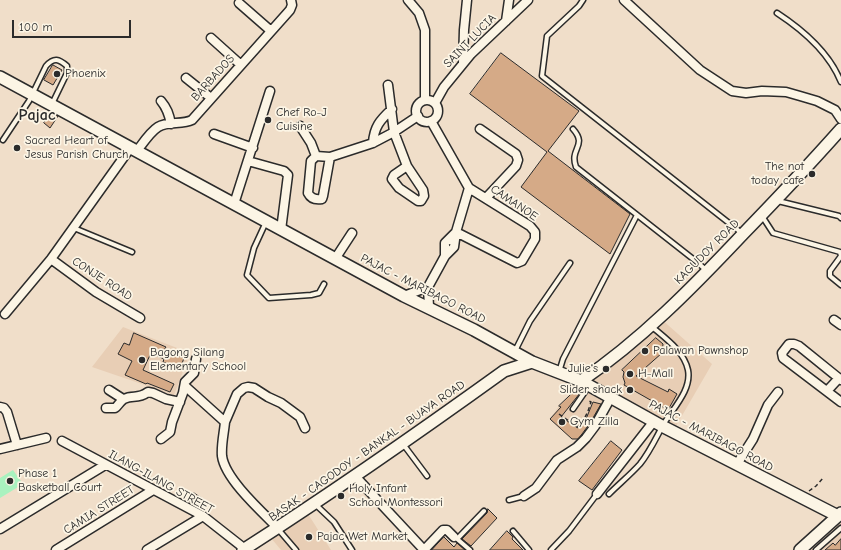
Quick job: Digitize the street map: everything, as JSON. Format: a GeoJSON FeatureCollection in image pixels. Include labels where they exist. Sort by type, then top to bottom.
{"type":"FeatureCollection","features":[{"type":"Feature","properties":{"kind":"street","name":"BARBADOS"},"geometry":{"type":"LineString","coordinates":[[5,314],[51,259],[134,149],[157,127],[192,120],[290,10],[292,5],[291,0]]}},
{"type":"Feature","properties":{"kind":"street"},"geometry":{"type":"LineString","coordinates":[[408,0],[416,8],[422,18],[425,30],[425,100]]}},
{"type":"Feature","properties":{"kind":"street"},"geometry":{"type":"LineString","coordinates":[[463,63],[466,0]]}},
{"type":"Feature","properties":{"kind":"street"},"geometry":{"type":"LineString","coordinates":[[506,21],[509,0]]}},
{"type":"Feature","properties":{"kind":"street","name":"SAINT LUCIA"},"geometry":{"type":"LineString","coordinates":[[435,103],[444,87],[463,63],[528,0]]}},
{"type":"Feature","properties":{"kind":"street"},"geometry":{"type":"LineString","coordinates":[[624,0],[700,70],[732,91],[746,94],[762,91],[786,92],[817,101],[834,110],[841,118]]}},
{"type":"Feature","properties":{"kind":"street"},"geometry":{"type":"LineString","coordinates":[[239,3],[271,31]]}},
{"type":"Feature","properties":{"kind":"street"},"geometry":{"type":"LineString","coordinates":[[212,38],[241,65]]}},
{"type":"Feature","properties":{"kind":"street","name":"PAJAC - MARIBAGO ROAD"},"geometry":{"type":"LineString","coordinates":[[0,77],[404,296],[474,330],[532,362],[585,384],[611,397],[802,498],[839,515]]}},
{"type":"Feature","properties":{"kind":"street"},"geometry":{"type":"LineString","coordinates":[[186,78],[211,98]]}},
{"type":"Feature","properties":{"kind":"street"},"geometry":{"type":"LineString","coordinates":[[388,85],[394,132],[407,166]]}},
{"type":"Feature","properties":{"kind":"street"},"geometry":{"type":"LineString","coordinates":[[234,204],[270,91]]}},
{"type":"Feature","properties":{"kind":"street"},"geometry":{"type":"LineString","coordinates":[[425,100],[429,100],[435,103],[438,108],[438,113],[431,121],[424,121],[418,116],[417,108],[420,103],[425,100]]}},
{"type":"Feature","properties":{"kind":"street"},"geometry":{"type":"LineString","coordinates":[[161,101],[167,108],[171,124]]}},
{"type":"Feature","properties":{"kind":"street"},"geometry":{"type":"LineString","coordinates":[[373,143],[374,133],[381,119],[392,109]]}},
{"type":"Feature","properties":{"kind":"street"},"geometry":{"type":"LineString","coordinates":[[316,156],[330,157],[373,143],[394,132],[418,116]]}},
{"type":"Feature","properties":{"kind":"street"},"geometry":{"type":"LineString","coordinates":[[429,307],[428,287],[445,256],[454,247],[456,232],[469,188],[431,121]]}},
{"type":"Feature","properties":{"kind":"street"},"geometry":{"type":"LineString","coordinates":[[300,126],[311,142],[316,156]]}},
{"type":"Feature","properties":{"kind":"street"},"geometry":{"type":"LineString","coordinates":[[480,129],[516,154],[518,160],[516,166],[486,198]]}},
{"type":"Feature","properties":{"kind":"street","name":"KAGUDOY ROAD"},"geometry":{"type":"LineString","coordinates":[[585,384],[603,366],[651,326],[708,272],[841,129]]}},
{"type":"Feature","properties":{"kind":"street"},"geometry":{"type":"LineString","coordinates":[[214,134],[253,148]]}},
{"type":"Feature","properties":{"kind":"street"},"geometry":{"type":"LineString","coordinates":[[316,156],[312,161],[308,193],[312,198],[317,200],[322,199],[323,196],[330,157]]}},
{"type":"Feature","properties":{"kind":"street"},"geometry":{"type":"LineString","coordinates":[[248,161],[284,171],[288,175],[281,230]]}},
{"type":"Feature","properties":{"kind":"street","name":"CAMANOE"},"geometry":{"type":"LineString","coordinates":[[456,232],[517,263],[522,261],[535,239],[536,232],[530,226],[469,188]]}},
{"type":"Feature","properties":{"kind":"street"},"geometry":{"type":"LineString","coordinates":[[335,259],[352,233]]}},
{"type":"Feature","properties":{"kind":"street","name":"CONJE ROAD"},"geometry":{"type":"LineString","coordinates":[[51,259],[96,292],[140,318]]}},
{"type":"Feature","properties":{"kind":"street"},"geometry":{"type":"LineString","coordinates":[[404,296],[428,287]]}},
{"type":"Feature","properties":{"kind":"street"},"geometry":{"type":"LineString","coordinates":[[827,392],[840,379],[799,346],[789,344],[782,354],[783,358],[827,392],[841,402]]}},
{"type":"Feature","properties":{"kind":"street"},"geometry":{"type":"LineString","coordinates":[[504,371],[511,351]]}},
{"type":"Feature","properties":{"kind":"street"},"geometry":{"type":"LineString","coordinates":[[161,439],[170,432],[172,422],[184,393],[185,386],[188,379],[194,373],[196,359]]}},
{"type":"Feature","properties":{"kind":"street","name":"BASAK - CAGODOY - BANKAL - BUAYA ROAD"},"geometry":{"type":"LineString","coordinates":[[244,549],[355,476],[504,371],[532,362]]}},
{"type":"Feature","properties":{"kind":"street"},"geometry":{"type":"LineString","coordinates":[[185,386],[225,422]]}},
{"type":"Feature","properties":{"kind":"street"},"geometry":{"type":"LineString","coordinates":[[278,528],[237,486],[225,465],[222,456],[225,422],[237,394],[244,388],[248,387],[254,388],[300,417],[305,428]]}},
{"type":"Feature","properties":{"kind":"street"},"geometry":{"type":"LineString","coordinates":[[109,390],[123,399]]}},
{"type":"Feature","properties":{"kind":"street"},"geometry":{"type":"LineString","coordinates":[[106,408],[115,408],[123,399],[132,396],[142,396],[148,392],[166,399],[180,402]]}},
{"type":"Feature","properties":{"kind":"street"},"geometry":{"type":"LineString","coordinates":[[737,464],[753,440],[768,405],[778,392]]}},
{"type":"Feature","properties":{"kind":"street"},"geometry":{"type":"LineString","coordinates":[[524,496],[536,488],[557,460],[586,438],[595,426],[611,397]]}},
{"type":"Feature","properties":{"kind":"street"},"geometry":{"type":"LineString","coordinates":[[0,407],[4,408],[7,412],[17,445]]}},
{"type":"Feature","properties":{"kind":"street"},"geometry":{"type":"LineString","coordinates":[[597,494],[658,423]]}},
{"type":"Feature","properties":{"kind":"street"},"geometry":{"type":"LineString","coordinates":[[0,449],[46,438]]}},
{"type":"Feature","properties":{"kind":"street","name":"ILANG-ILANG STREET"},"geometry":{"type":"LineString","coordinates":[[62,441],[203,516],[244,549]]}},
{"type":"Feature","properties":{"kind":"street"},"geometry":{"type":"LineString","coordinates":[[0,529],[105,465]]}},
{"type":"Feature","properties":{"kind":"street"},"geometry":{"type":"LineString","coordinates":[[355,476],[424,550],[443,530],[446,530],[456,538]]}},
{"type":"Feature","properties":{"kind":"street","name":"CAMIA STREET"},"geometry":{"type":"LineString","coordinates":[[56,550],[153,490]]}},
{"type":"Feature","properties":{"kind":"street"},"geometry":{"type":"LineString","coordinates":[[800,550],[839,515]]}},
{"type":"Feature","properties":{"kind":"street"},"geometry":{"type":"LineString","coordinates":[[147,550],[203,516]]}},
{"type":"Feature","properties":{"kind":"lane"},"geometry":{"type":"LineString","coordinates":[[583,0],[579,6],[548,36],[542,76],[743,234]]}},
{"type":"Feature","properties":{"kind":"lane"},"geometry":{"type":"LineString","coordinates":[[777,13],[788,20],[817,45],[838,73],[841,82]]}},
{"type":"Feature","properties":{"kind":"lane"},"geometry":{"type":"LineString","coordinates":[[3,140],[32,94],[46,66],[50,61],[55,60],[62,62],[67,66],[67,73],[52,104]]}},
{"type":"Feature","properties":{"kind":"lane"},"geometry":{"type":"LineString","coordinates":[[573,128],[580,140],[573,159],[576,167],[708,272]]}},
{"type":"Feature","properties":{"kind":"lane"},"geometry":{"type":"LineString","coordinates":[[775,201],[839,216],[841,218]]}},
{"type":"Feature","properties":{"kind":"lane"},"geometry":{"type":"LineString","coordinates":[[558,373],[637,214]]}},
{"type":"Feature","properties":{"kind":"lane"},"geometry":{"type":"LineString","coordinates":[[762,215],[773,233],[840,252],[841,256],[830,272],[830,276],[841,285]]}},
{"type":"Feature","properties":{"kind":"lane"},"geometry":{"type":"LineString","coordinates":[[267,222],[254,248],[247,275],[256,285],[269,298],[319,293],[324,284]]}},
{"type":"Feature","properties":{"kind":"lane"},"geometry":{"type":"LineString","coordinates":[[74,228],[132,252]]}},
{"type":"Feature","properties":{"kind":"lane"},"geometry":{"type":"LineString","coordinates":[[511,351],[570,263]]}},
{"type":"Feature","properties":{"kind":"lane"},"geometry":{"type":"LineString","coordinates":[[609,494],[646,456],[658,423],[685,390],[689,378],[688,369],[684,359],[677,349],[651,326]]}},
{"type":"Feature","properties":{"kind":"lane"},"geometry":{"type":"LineString","coordinates":[[573,409],[581,398],[585,384]]}},
{"type":"Feature","properties":{"kind":"lane"},"geometry":{"type":"LineString","coordinates":[[402,443],[427,476]]}},
{"type":"Feature","properties":{"kind":"lane"},"geometry":{"type":"LineString","coordinates":[[551,550],[569,531],[597,494]]}},
{"type":"Feature","properties":{"kind":"lane"},"geometry":{"type":"LineString","coordinates":[[509,500],[524,496]]}},
{"type":"Feature","properties":{"kind":"lane"},"geometry":{"type":"LineString","coordinates":[[315,503],[334,522],[352,550]]}},
{"type":"Feature","properties":{"kind":"lane"},"geometry":{"type":"LineString","coordinates":[[470,550],[456,538],[484,511]]}},
{"type":"Feature","properties":{"kind":"lane"},"geometry":{"type":"LineString","coordinates":[[278,528],[296,550]]}},
{"type":"Feature","properties":{"kind":"lane"},"geometry":{"type":"LineString","coordinates":[[816,550],[841,528]]}},
{"type":"Feature","properties":{"kind":"lane"},"geometry":{"type":"LineString","coordinates":[[512,530],[530,550]]}},
{"type":"Feature","properties":{"kind":"path"},"geometry":{"type":"LineString","coordinates":[[558,414],[577,427],[586,417],[591,402],[581,398]]}},
{"type":"Feature","properties":{"kind":"path"},"geometry":{"type":"LineString","coordinates":[[802,498],[823,478]]}},
{"type":"Feature","properties":{"kind":"shaded area","name":"H-Mall"},"geometry":{"type":"Polygon","coordinates":[[[660,318],[712,364],[676,426],[592,380],[660,318]]]}},
{"type":"Feature","properties":{"kind":"shaded area","name":"Bagong Silang Elementary School"},"geometry":{"type":"Polygon","coordinates":[[[123,327],[190,353],[174,395],[92,367],[123,327]]]}},
{"type":"Feature","properties":{"kind":"shaded area"},"geometry":{"type":"Polygon","coordinates":[[[581,386],[607,400],[594,424],[581,439],[572,439],[550,419],[559,406],[581,386]]]}},
{"type":"Feature","properties":{"kind":"shaded area"},"geometry":{"type":"Polygon","coordinates":[[[308,514],[331,550],[281,550],[271,538],[308,514]]]}},
{"type":"Feature","properties":{"kind":"shaded area"},"geometry":{"type":"Polygon","coordinates":[[[841,522],[841,550],[810,550],[834,528],[841,522]]]}},
{"type":"Feature","properties":{"kind":"green space","name":"Phase 1 Basketball Court"},"geometry":{"type":"Polygon","coordinates":[[[13,470],[23,484],[0,498],[0,478],[13,470]]]}},
{"type":"Feature","properties":{"kind":"building"},"geometry":{"type":"Polygon","coordinates":[[[501,53],[579,111],[548,151],[630,214],[610,254],[521,187],[547,152],[470,94],[501,53]]]}},
{"type":"Feature","properties":{"kind":"building"},"geometry":{"type":"Polygon","coordinates":[[[53,65],[62,70],[53,85],[44,80],[53,65]]]}},
{"type":"Feature","properties":{"kind":"building"},"geometry":{"type":"Polygon","coordinates":[[[51,112],[58,116],[50,128],[44,123],[51,112]]]}},
{"type":"Feature","properties":{"kind":"building"},"geometry":{"type":"Polygon","coordinates":[[[134,333],[166,347],[164,350],[184,358],[180,369],[163,362],[164,359],[151,353],[143,370],[174,384],[170,392],[125,375],[132,361],[118,354],[124,343],[129,345],[134,333]]]}},
{"type":"Feature","properties":{"kind":"building","name":"H-Mall"},"geometry":{"type":"Polygon","coordinates":[[[656,338],[663,344],[662,353],[636,376],[668,392],[669,389],[677,394],[668,410],[624,385],[624,372],[622,370],[656,338]]]}},
{"type":"Feature","properties":{"kind":"building"},"geometry":{"type":"Polygon","coordinates":[[[576,390],[580,393],[561,417],[578,428],[586,419],[593,402],[601,404],[590,423],[578,439],[572,439],[550,419],[561,407],[559,406],[576,390]]]}},
{"type":"Feature","properties":{"kind":"building"},"geometry":{"type":"Polygon","coordinates":[[[611,441],[622,450],[592,490],[579,481],[611,441]]]}},
{"type":"Feature","properties":{"kind":"building"},"geometry":{"type":"Polygon","coordinates":[[[194,493],[206,501],[201,509],[189,501],[194,493]]]}},
{"type":"Feature","properties":{"kind":"building"},"geometry":{"type":"Polygon","coordinates":[[[488,509],[497,518],[471,546],[462,539],[487,513],[488,509]]]}},
{"type":"Feature","properties":{"kind":"building"},"geometry":{"type":"Polygon","coordinates":[[[507,531],[513,537],[512,539],[523,550],[490,550],[507,531]]]}},
{"type":"Feature","properties":{"kind":"building"},"geometry":{"type":"Polygon","coordinates":[[[444,537],[454,547],[457,543],[465,550],[432,550],[444,537]]]}},
{"type":"Feature","properties":{"kind":"building"},"geometry":{"type":"Polygon","coordinates":[[[841,539],[841,550],[825,550],[833,543],[835,545],[841,539]]]}},
{"type":"Feature","properties":{"kind":"place","name":"Phoenix"},"geometry":{"type":"Point","coordinates":[57,74]}},
{"type":"Feature","properties":{"kind":"place","name":"Chef Ro-J Cuisine"},"geometry":{"type":"Point","coordinates":[268,120]}},
{"type":"Feature","properties":{"kind":"place","name":"Sacred Heart of Jesus Parish Church"},"geometry":{"type":"Point","coordinates":[17,148]}},
{"type":"Feature","properties":{"kind":"place","name":"The not today cafe"},"geometry":{"type":"Point","coordinates":[812,174]}},
{"type":"Feature","properties":{"kind":"place","name":"Palawan Pawnshop"},"geometry":{"type":"Point","coordinates":[645,351]}},
{"type":"Feature","properties":{"kind":"place","name":"Bagong Silang Elementary School"},"geometry":{"type":"Point","coordinates":[142,360]}},
{"type":"Feature","properties":{"kind":"place","name":"Julie's"},"geometry":{"type":"Point","coordinates":[606,369]}},
{"type":"Feature","properties":{"kind":"place","name":"H-Mall"},"geometry":{"type":"Point","coordinates":[630,374]}},
{"type":"Feature","properties":{"kind":"place","name":"Slider shack"},"geometry":{"type":"Point","coordinates":[630,390]}},
{"type":"Feature","properties":{"kind":"place","name":"Gym Zilla"},"geometry":{"type":"Point","coordinates":[562,422]}},
{"type":"Feature","properties":{"kind":"place","name":"Phase 1 Basketball Court"},"geometry":{"type":"Point","coordinates":[10,481]}},
{"type":"Feature","properties":{"kind":"place","name":"Holy Infant School Montessori"},"geometry":{"type":"Point","coordinates":[341,496]}},
{"type":"Feature","properties":{"kind":"place","name":"Pajac Wet Market"},"geometry":{"type":"Point","coordinates":[309,537]}},
{"type":"Feature","properties":{"kind":"district","name":"Pajac"},"geometry":{"type":"Point","coordinates":[37,115]}}]}
